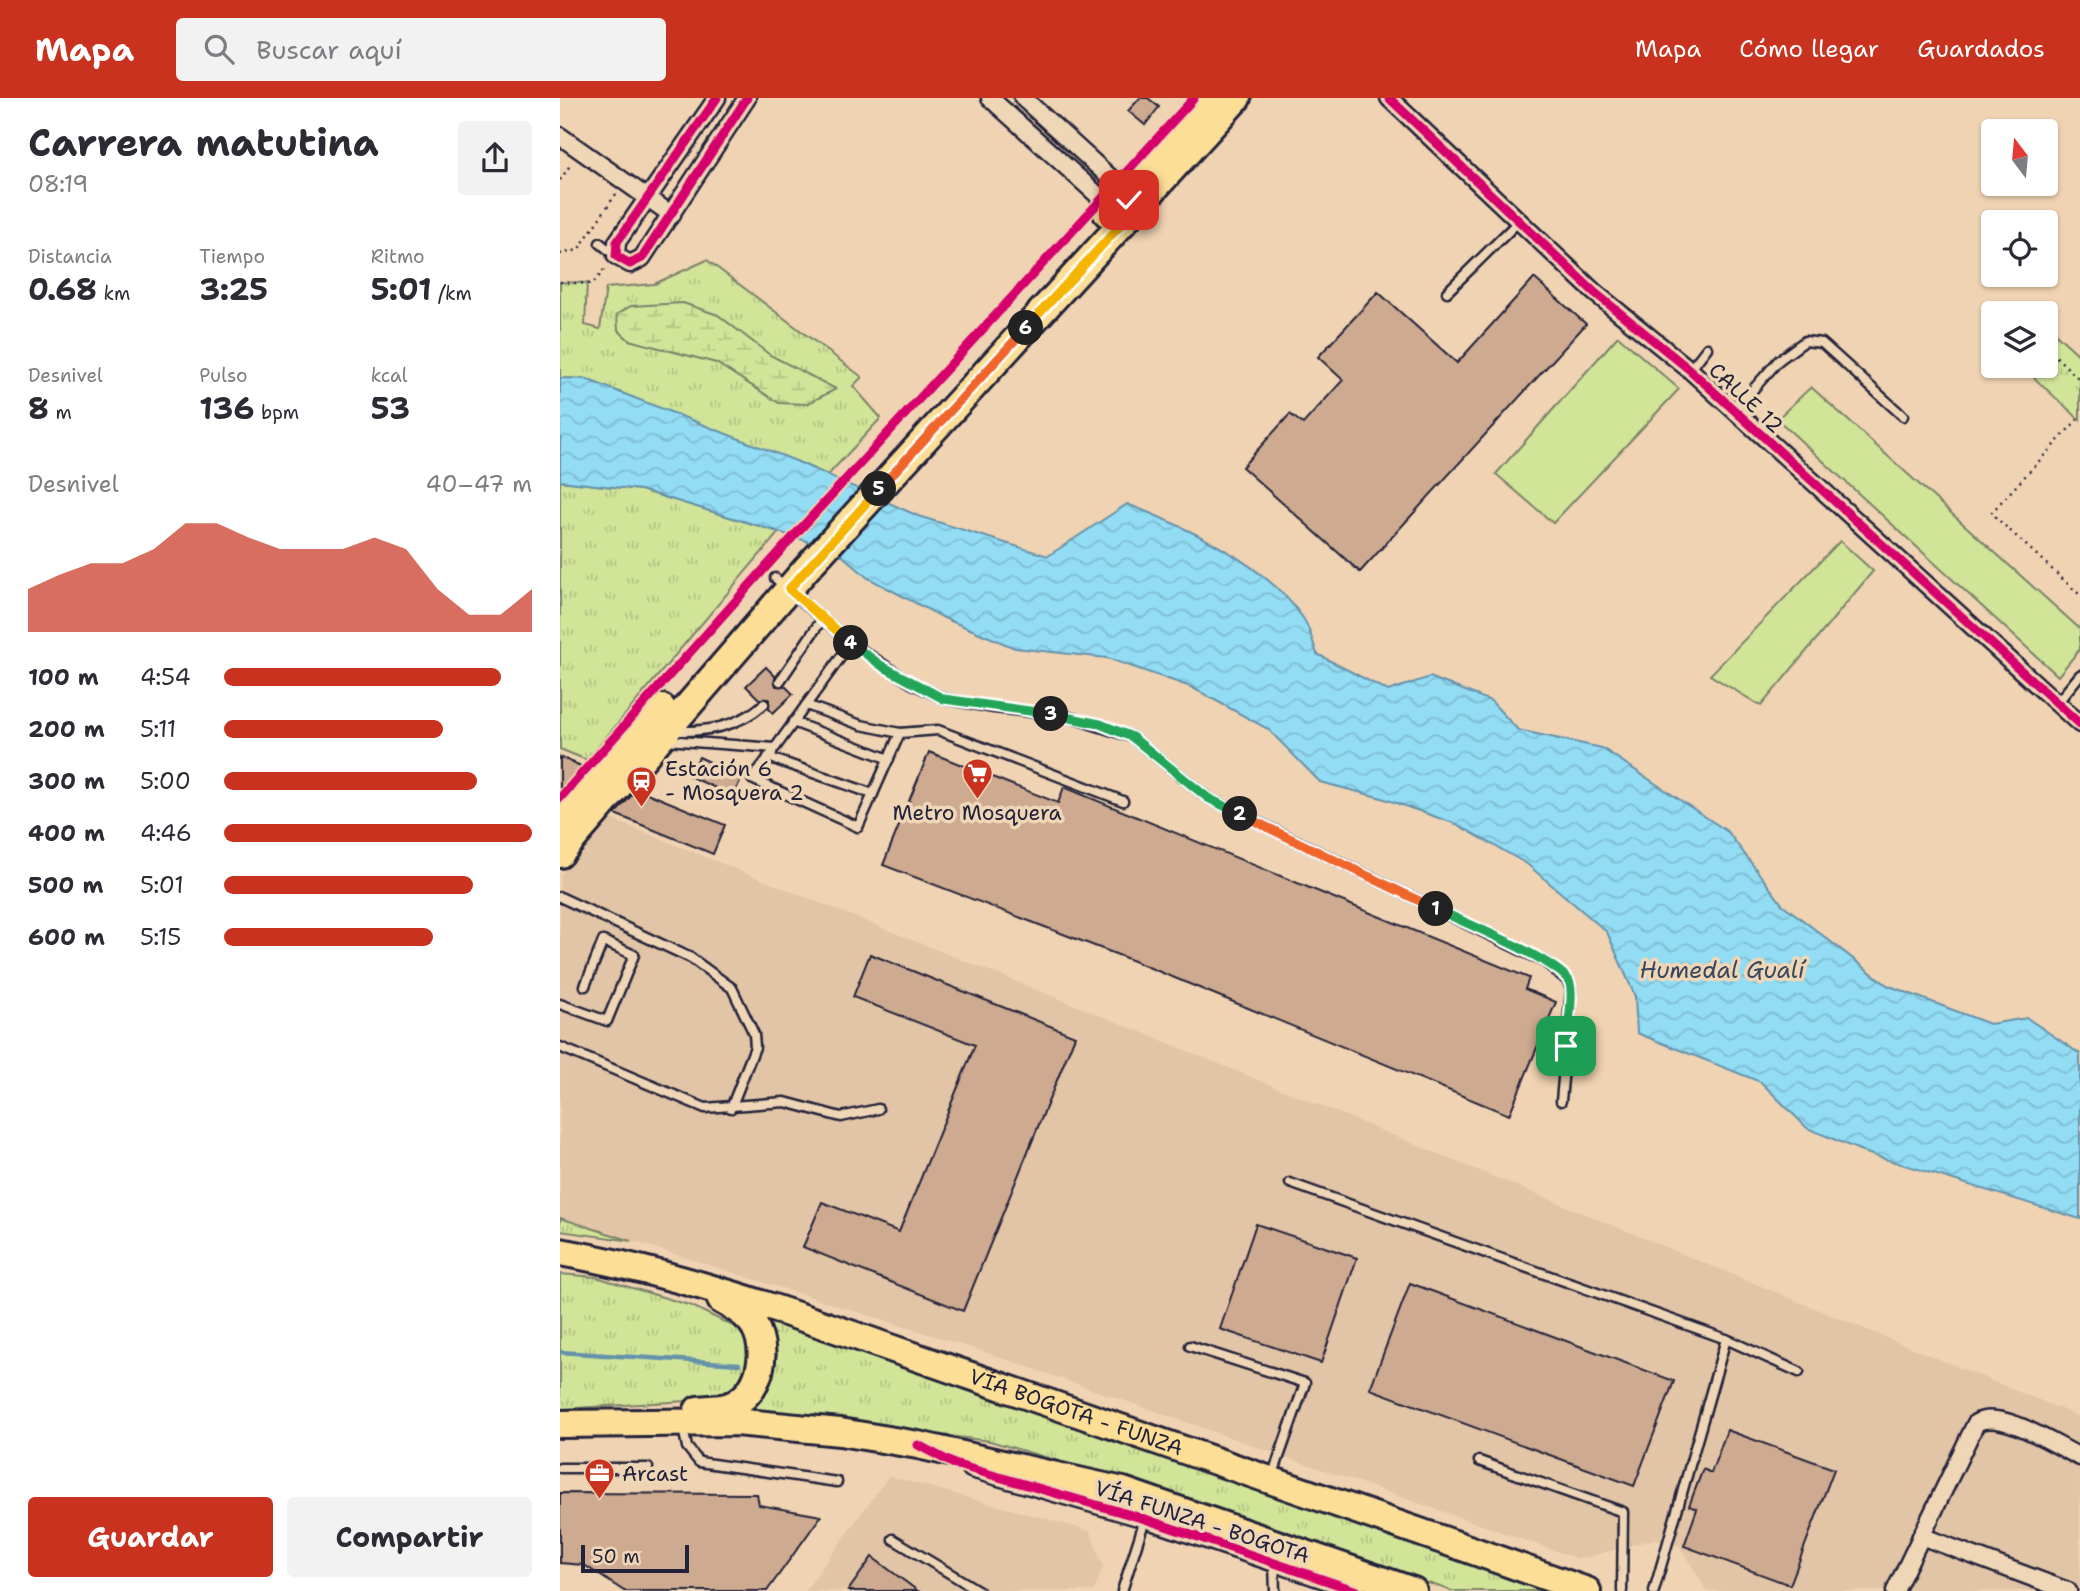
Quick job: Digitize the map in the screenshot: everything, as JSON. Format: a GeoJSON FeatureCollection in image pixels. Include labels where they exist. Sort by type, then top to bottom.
{"type":"FeatureCollection","features":[{"type":"Feature","properties":{"kind":"main road"},"geometry":{"type":"LineString","coordinates":[[560,825],[878,480],[1114,197],[1211,98]]}},
{"type":"Feature","properties":{"kind":"main road"},"geometry":{"type":"LineString","coordinates":[[1114,197],[1237,98]]}},
{"type":"Feature","properties":{"kind":"main road"},"geometry":{"type":"LineString","coordinates":[[560,854],[662,736],[782,584]]}},
{"type":"Feature","properties":{"kind":"main road","name":"VÍA BOGOTA - FUNZA"},"geometry":{"type":"LineString","coordinates":[[560,1252],[617,1262],[687,1282],[1272,1479],[1587,1591]]}},
{"type":"Feature","properties":{"kind":"main road"},"geometry":{"type":"LineString","coordinates":[[560,1412],[702,1410],[730,1406],[746,1395],[757,1378],[762,1360],[761,1342],[754,1325],[740,1310],[687,1282]]}},
{"type":"Feature","properties":{"kind":"main road","name":"VÍA FUNZA - BOGOTA"},"geometry":{"type":"LineString","coordinates":[[560,1424],[736,1422],[840,1432],[918,1445],[1123,1491],[1413,1591]]}},
{"type":"Feature","properties":{"kind":"street"},"geometry":{"type":"LineString","coordinates":[[717,98],[617,242],[616,256],[630,264],[636,263],[672,215],[747,98]]}},
{"type":"Feature","properties":{"kind":"street"},"geometry":{"type":"LineString","coordinates":[[990,98],[1114,197]]}},
{"type":"Feature","properties":{"kind":"street"},"geometry":{"type":"LineString","coordinates":[[1023,98],[1114,197]]}},
{"type":"Feature","properties":{"kind":"street","name":"CALLE 12"},"geometry":{"type":"LineString","coordinates":[[1389,98],[1594,292],[1690,370],[2080,724]]}},
{"type":"Feature","properties":{"kind":"street"},"geometry":{"type":"LineString","coordinates":[[560,135],[672,215]]}},
{"type":"Feature","properties":{"kind":"street"},"geometry":{"type":"LineString","coordinates":[[1895,1591],[1976,1423],[1984,1418],[1999,1418],[2080,1457]]}},
{"type":"Feature","properties":{"kind":"street","name":"VÍA FUNZA - BOGOTA"},"geometry":{"type":"LineString","coordinates":[[918,1445],[954,1464],[1145,1519],[1357,1591]]}},
{"type":"Feature","properties":{"kind":"street"},"geometry":{"type":"LineString","coordinates":[[1922,1536],[2068,1591]]}},
{"type":"Feature","properties":{"kind":"lane"},"geometry":{"type":"LineString","coordinates":[[1447,292],[1519,222]]}},
{"type":"Feature","properties":{"kind":"lane"},"geometry":{"type":"LineString","coordinates":[[600,243],[616,256]]}},
{"type":"Feature","properties":{"kind":"lane"},"geometry":{"type":"LineString","coordinates":[[1734,411],[1779,360],[1805,341],[1822,343],[1903,416]]}},
{"type":"Feature","properties":{"kind":"lane"},"geometry":{"type":"LineString","coordinates":[[1690,370],[1707,348]]}},
{"type":"Feature","properties":{"kind":"lane"},"geometry":{"type":"LineString","coordinates":[[782,584],[882,666],[944,699],[1066,716],[1132,737],[1208,798],[1545,962],[1568,981],[1571,990],[1561,1101]]}},
{"type":"Feature","properties":{"kind":"lane"},"geometry":{"type":"LineString","coordinates":[[780,681],[822,618]]}},
{"type":"Feature","properties":{"kind":"lane"},"geometry":{"type":"LineString","coordinates":[[851,643],[752,779],[859,827],[900,733]]}},
{"type":"Feature","properties":{"kind":"lane"},"geometry":{"type":"LineString","coordinates":[[2057,703],[2080,675]]}},
{"type":"Feature","properties":{"kind":"lane"},"geometry":{"type":"LineString","coordinates":[[662,736],[731,725],[751,716],[764,704]]}},
{"type":"Feature","properties":{"kind":"lane"},"geometry":{"type":"LineString","coordinates":[[806,705],[861,725],[900,733],[938,730],[1123,801]]}},
{"type":"Feature","properties":{"kind":"lane"},"geometry":{"type":"LineString","coordinates":[[793,722],[889,758]]}},
{"type":"Feature","properties":{"kind":"lane"},"geometry":{"type":"LineString","coordinates":[[662,736],[775,748]]}},
{"type":"Feature","properties":{"kind":"lane"},"geometry":{"type":"LineString","coordinates":[[768,757],[873,794]]}},
{"type":"Feature","properties":{"kind":"lane"},"geometry":{"type":"LineString","coordinates":[[560,897],[691,958],[732,988],[754,1034],[755,1047],[731,1108]]}},
{"type":"Feature","properties":{"kind":"lane"},"geometry":{"type":"LineString","coordinates":[[560,1004],[607,1021],[634,955],[603,942],[585,986]]}},
{"type":"Feature","properties":{"kind":"lane"},"geometry":{"type":"LineString","coordinates":[[561,1051],[705,1108],[785,1102],[841,1117],[878,1109]]}},
{"type":"Feature","properties":{"kind":"lane"},"geometry":{"type":"LineString","coordinates":[[1290,1183],[1726,1339],[1799,1372]]}},
{"type":"Feature","properties":{"kind":"lane"},"geometry":{"type":"LineString","coordinates":[[1654,1591],[1726,1339]]}},
{"type":"Feature","properties":{"kind":"lane"},"geometry":{"type":"LineString","coordinates":[[1190,1346],[1306,1383],[1272,1479]]}},
{"type":"Feature","properties":{"kind":"lane"},"geometry":{"type":"LineString","coordinates":[[682,1421],[687,1447],[699,1462],[837,1482]]}},
{"type":"Feature","properties":{"kind":"lane"},"geometry":{"type":"LineString","coordinates":[[1479,1461],[1623,1511],[1622,1591]]}},
{"type":"Feature","properties":{"kind":"lane"},"geometry":{"type":"LineString","coordinates":[[560,1468],[648,1468]]}},
{"type":"Feature","properties":{"kind":"lane"},"geometry":{"type":"LineString","coordinates":[[1122,1591],[1145,1519]]}},
{"type":"Feature","properties":{"kind":"lane"},"geometry":{"type":"LineString","coordinates":[[892,1539],[979,1591]]}},
{"type":"Feature","properties":{"kind":"lane"},"geometry":{"type":"LineString","coordinates":[[1274,1564],[1275,1591]]}},
{"type":"Feature","properties":{"kind":"path"},"geometry":{"type":"LineString","coordinates":[[560,180],[571,164]]}},
{"type":"Feature","properties":{"kind":"path"},"geometry":{"type":"LineString","coordinates":[[560,254],[578,250],[616,194]]}},
{"type":"Feature","properties":{"kind":"path"},"geometry":{"type":"LineString","coordinates":[[560,282],[593,284],[616,256]]}},
{"type":"Feature","properties":{"kind":"path"},"geometry":{"type":"LineString","coordinates":[[2058,359],[2080,380]]}},
{"type":"Feature","properties":{"kind":"path"},"geometry":{"type":"LineString","coordinates":[[2078,418],[1991,513],[2080,595]]}},
{"type":"Feature","properties":{"kind":"shaded area"},"geometry":{"type":"Polygon","coordinates":[[[611,819],[1114,1021],[2080,1417],[2080,1591],[1707,1591],[1680,1546],[1654,1539],[1579,1559],[982,1351],[560,1218],[560,875],[611,819]]]}},
{"type":"Feature","properties":{"kind":"shaded area"},"geometry":{"type":"Polygon","coordinates":[[[889,1476],[1090,1531],[1103,1567],[1094,1591],[805,1591],[889,1476]]]}},
{"type":"Feature","properties":{"kind":"green space"},"geometry":{"type":"Polygon","coordinates":[[[707,260],[862,377],[853,386],[881,418],[828,475],[586,379],[560,378],[560,282],[587,283],[585,325],[600,329],[606,288],[654,284],[707,260]]]}},
{"type":"Feature","properties":{"kind":"green space"},"geometry":{"type":"Polygon","coordinates":[[[683,303],[718,315],[770,355],[836,389],[807,404],[779,403],[716,363],[629,340],[618,330],[617,314],[631,306],[683,303]]]}},
{"type":"Feature","properties":{"kind":"green space"},"geometry":{"type":"Polygon","coordinates":[[[1618,336],[1679,389],[1553,523],[1496,474],[1618,336]]]}},
{"type":"Feature","properties":{"kind":"green space"},"geometry":{"type":"Polygon","coordinates":[[[2058,336],[2080,356],[2080,420],[2034,378],[2058,378],[2058,336]]]}},
{"type":"Feature","properties":{"kind":"green space"},"geometry":{"type":"Polygon","coordinates":[[[1811,387],[2080,629],[2080,649],[2058,676],[1777,419],[1811,387]]]}},
{"type":"Feature","properties":{"kind":"green space"},"geometry":{"type":"Polygon","coordinates":[[[560,481],[641,490],[779,532],[587,760],[560,749],[560,481]]]}},
{"type":"Feature","properties":{"kind":"green space"},"geometry":{"type":"Polygon","coordinates":[[[1840,541],[1873,571],[1761,706],[1710,675],[1840,541]]]}},
{"type":"Feature","properties":{"kind":"green space"},"geometry":{"type":"Polygon","coordinates":[[[560,1218],[632,1241],[560,1231],[560,1218]]]}},
{"type":"Feature","properties":{"kind":"green space"},"geometry":{"type":"Polygon","coordinates":[[[560,1274],[596,1277],[692,1306],[743,1331],[752,1349],[749,1374],[725,1395],[703,1400],[560,1409],[560,1274]]]}},
{"type":"Feature","properties":{"kind":"green space"},"geometry":{"type":"Polygon","coordinates":[[[759,1317],[1565,1591],[1452,1591],[1117,1478],[990,1441],[743,1411],[769,1384],[777,1354],[759,1317]]]}},
{"type":"Feature","properties":{"kind":"water","name":"Humedal Gualí"},"geometry":{"type":"Polygon","coordinates":[[[560,378],[586,379],[796,461],[918,516],[1048,556],[1127,504],[1200,536],[1247,564],[1288,599],[1303,618],[1317,654],[1388,691],[1430,677],[1491,701],[1518,730],[1602,748],[1728,832],[1782,904],[1887,985],[1990,1024],[2027,1018],[2080,1054],[2080,1219],[1869,1154],[1807,1128],[1761,1082],[1637,1033],[1635,996],[1607,932],[1527,864],[1456,824],[1382,798],[1320,782],[1268,729],[1191,687],[1107,658],[1015,648],[944,618],[868,578],[837,551],[779,532],[641,490],[560,481],[560,378]]]}},
{"type":"Feature","properties":{"kind":"building"},"geometry":{"type":"Polygon","coordinates":[[[1140,98],[1148,98],[1159,107],[1145,125],[1128,111],[1140,98]]]}},
{"type":"Feature","properties":{"kind":"building"},"geometry":{"type":"Polygon","coordinates":[[[1534,278],[1586,324],[1360,572],[1242,467],[1290,414],[1303,424],[1343,380],[1318,357],[1378,292],[1457,363],[1534,278]]]}},
{"type":"Feature","properties":{"kind":"building"},"geometry":{"type":"Polygon","coordinates":[[[766,667],[775,676],[776,686],[785,686],[793,694],[773,713],[769,709],[769,699],[759,699],[746,686],[766,667]]]}},
{"type":"Feature","properties":{"kind":"building"},"geometry":{"type":"Polygon","coordinates":[[[929,752],[1058,803],[1064,787],[1529,978],[1525,989],[1556,1002],[1509,1115],[1126,958],[883,865],[929,752]]]}},
{"type":"Feature","properties":{"kind":"building"},"geometry":{"type":"Polygon","coordinates":[[[560,757],[588,769],[566,794],[560,791],[560,757]]]}},
{"type":"Feature","properties":{"kind":"building"},"geometry":{"type":"Polygon","coordinates":[[[699,757],[742,777],[733,796],[689,776],[699,757]]]}},
{"type":"Feature","properties":{"kind":"building"},"geometry":{"type":"Polygon","coordinates":[[[637,789],[725,825],[713,854],[615,814],[637,789]]]}},
{"type":"Feature","properties":{"kind":"building"},"geometry":{"type":"Polygon","coordinates":[[[870,954],[1075,1036],[963,1311],[803,1247],[822,1202],[899,1232],[975,1045],[853,997],[870,954]]]}},
{"type":"Feature","properties":{"kind":"building"},"geometry":{"type":"Polygon","coordinates":[[[1256,1224],[1357,1258],[1321,1363],[1220,1329],[1256,1224]]]}},
{"type":"Feature","properties":{"kind":"building"},"geometry":{"type":"Polygon","coordinates":[[[1410,1283],[1674,1381],[1634,1486],[1370,1389],[1410,1283]]]}},
{"type":"Feature","properties":{"kind":"building"},"geometry":{"type":"Polygon","coordinates":[[[1727,1430],[1834,1469],[1790,1585],[1684,1546],[1697,1509],[1689,1506],[1703,1469],[1711,1473],[1727,1430]]]}},
{"type":"Feature","properties":{"kind":"building"},"geometry":{"type":"Polygon","coordinates":[[[560,1493],[757,1494],[759,1505],[821,1516],[767,1591],[624,1591],[584,1565],[560,1563],[560,1493]]]}},
{"type":"Feature","properties":{"kind":"building"},"geometry":{"type":"Polygon","coordinates":[[[872,1557],[918,1591],[848,1591],[872,1557]]]}},
{"type":"Feature","properties":{"kind":"waterway"},"geometry":{"type":"LineString","coordinates":[[560,1352],[739,1364]]}},
{"type":"Feature","properties":{"kind":"cycle path"},"geometry":{"type":"LineString","coordinates":[[717,98],[617,242],[616,256],[630,264],[642,258],[747,98]]}},
{"type":"Feature","properties":{"kind":"cycle path"},"geometry":{"type":"LineString","coordinates":[[560,798],[783,548],[1194,98]]}},
{"type":"Feature","properties":{"kind":"cycle path"},"geometry":{"type":"LineString","coordinates":[[1389,98],[1594,292],[1690,370],[2080,724]]}},
{"type":"Feature","properties":{"kind":"cycle path"},"geometry":{"type":"LineString","coordinates":[[918,1445],[954,1464],[1145,1519],[1357,1591]]}},
{"type":"Feature","properties":{"kind":"place","name":"Metro Mosquera"},"geometry":{"type":"Point","coordinates":[977,800]}},
{"type":"Feature","properties":{"kind":"place","name":"Estación 6 - Mosquera 2"},"geometry":{"type":"Point","coordinates":[642,808]}},
{"type":"Feature","properties":{"kind":"place","name":"Arcast"},"geometry":{"type":"Point","coordinates":[599,1501]}},
{"type":"Feature","properties":{"kind":"route"},"geometry":{"type":"LineString","coordinates":[[1129,200],[1128,217],[789,589],[851,643],[911,683],[944,699],[1066,716],[1100,724],[1132,737],[1208,798],[1545,962],[1568,981],[1571,990],[1566,1046]]}}]}
